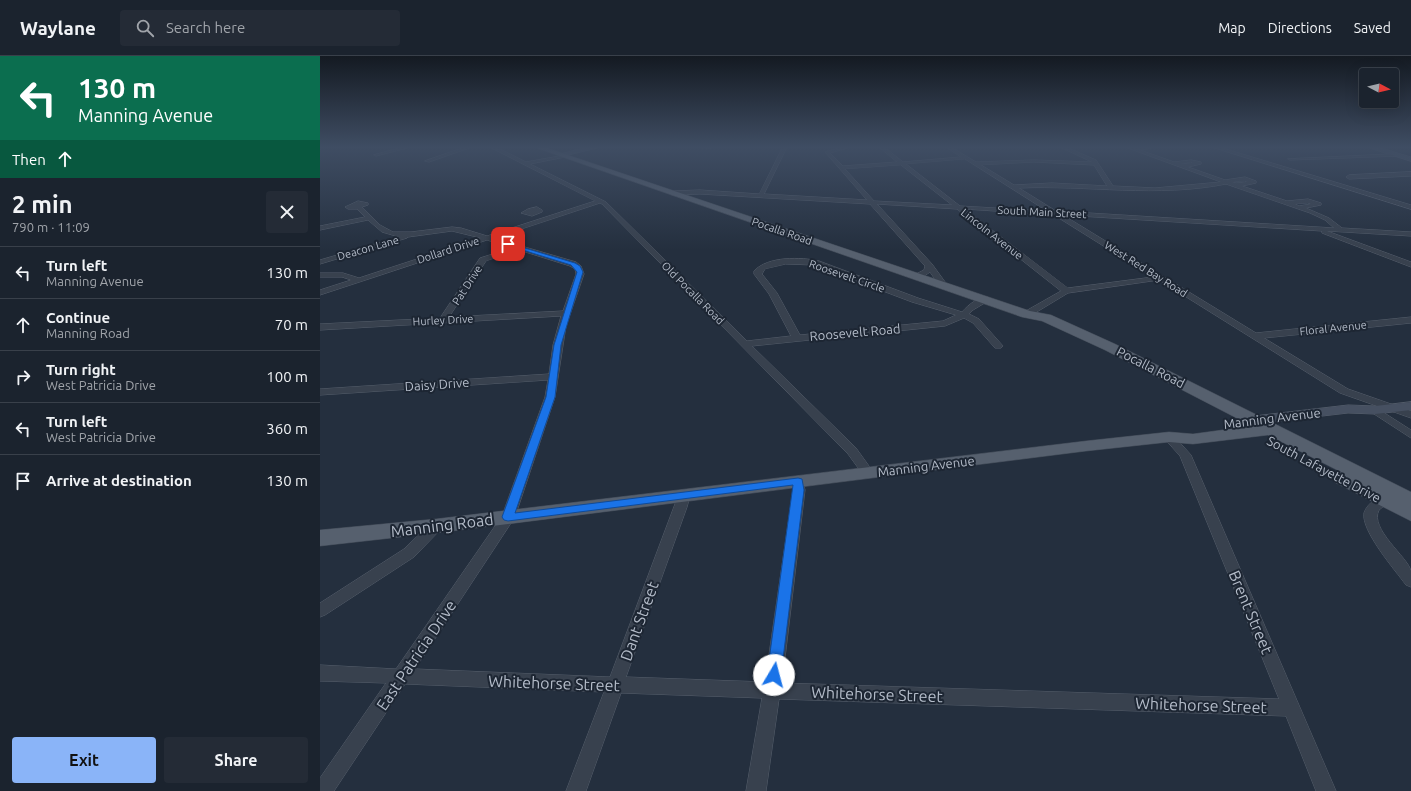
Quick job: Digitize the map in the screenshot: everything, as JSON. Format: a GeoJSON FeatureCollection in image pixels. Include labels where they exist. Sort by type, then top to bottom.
{"type":"FeatureCollection","features":[{"type":"Feature","properties":{"kind":"main road","name":"Pocalla Road"},"geometry":{"type":"LineString","coordinates":[[638,181],[1027,314],[1038,321],[1254,426]]}},
{"type":"Feature","properties":{"kind":"main road","name":"Manning Avenue"},"geometry":{"type":"LineString","coordinates":[[684,496],[1169,437],[1193,439],[1348,409],[1375,410],[1404,407]]}},
{"type":"Feature","properties":{"kind":"main road","name":"Manning Avenue"},"geometry":{"type":"LineString","coordinates":[[1254,426],[1360,418],[1375,410]]}},
{"type":"Feature","properties":{"kind":"main road","name":"South Lafayette Drive"},"geometry":{"type":"LineString","coordinates":[[1254,426],[1397,498],[1411,514]]}},
{"type":"Feature","properties":{"kind":"main road","name":"Manning Road"},"geometry":{"type":"LineString","coordinates":[[320,538],[436,526],[684,496]]}},
{"type":"Feature","properties":{"kind":"street","name":"Old Pocalla Road"},"geometry":{"type":"LineString","coordinates":[[560,181],[600,201],[673,271],[852,451],[868,473]]}},
{"type":"Feature","properties":{"kind":"street"},"geometry":{"type":"LineString","coordinates":[[761,196],[769,181]]}},
{"type":"Feature","properties":{"kind":"street"},"geometry":{"type":"LineString","coordinates":[[852,181],[944,286]]}},
{"type":"Feature","properties":{"kind":"street","name":"Lincoln Avenue"},"geometry":{"type":"LineString","coordinates":[[925,181],[1066,291]]}},
{"type":"Feature","properties":{"kind":"street","name":"West Red Bay Road"},"geometry":{"type":"LineString","coordinates":[[1003,181],[1344,391],[1369,400],[1404,407],[1411,415]]}},
{"type":"Feature","properties":{"kind":"street"},"geometry":{"type":"LineString","coordinates":[[1107,181],[1111,188]]}},
{"type":"Feature","properties":{"kind":"street"},"geometry":{"type":"LineString","coordinates":[[1012,187],[1046,185],[1162,190],[1230,181]]}},
{"type":"Feature","properties":{"kind":"street"},"geometry":{"type":"LineString","coordinates":[[1234,185],[1254,182],[1251,181]]}},
{"type":"Feature","properties":{"kind":"street"},"geometry":{"type":"LineString","coordinates":[[1327,181],[1411,207]]}},
{"type":"Feature","properties":{"kind":"street"},"geometry":{"type":"LineString","coordinates":[[1226,182],[1327,219],[1341,230]]}},
{"type":"Feature","properties":{"kind":"street","name":"South Main Street"},"geometry":{"type":"LineString","coordinates":[[672,193],[700,192],[1411,234]]}},
{"type":"Feature","properties":{"kind":"street","name":"Dollard Drive"},"geometry":{"type":"LineString","coordinates":[[320,293],[600,201]]}},
{"type":"Feature","properties":{"kind":"street"},"geometry":{"type":"LineString","coordinates":[[1286,204],[1308,201],[1319,204],[1298,208]]}},
{"type":"Feature","properties":{"kind":"street"},"geometry":{"type":"LineString","coordinates":[[359,207],[383,231],[400,234],[456,229],[518,248]]}},
{"type":"Feature","properties":{"kind":"street"},"geometry":{"type":"LineString","coordinates":[[537,213],[552,216]]}},
{"type":"Feature","properties":{"kind":"street"},"geometry":{"type":"LineString","coordinates":[[320,228],[370,218]]}},
{"type":"Feature","properties":{"kind":"street"},"geometry":{"type":"LineString","coordinates":[[1317,228],[1411,265]]}},
{"type":"Feature","properties":{"kind":"street","name":"Deacon Lane"},"geometry":{"type":"LineString","coordinates":[[320,262],[417,233]]}},
{"type":"Feature","properties":{"kind":"street","name":"East Patricia Drive"},"geometry":{"type":"LineString","coordinates":[[323,791],[508,517],[537,438],[550,397],[558,345],[580,274],[578,268],[573,264],[518,248]]}},
{"type":"Feature","properties":{"kind":"street","name":"Pat Drive"},"geometry":{"type":"LineString","coordinates":[[443,320],[483,260],[518,248]]}},
{"type":"Feature","properties":{"kind":"street","name":"Roosevelt Circle"},"geometry":{"type":"LineString","coordinates":[[796,337],[773,293],[758,274],[758,271],[762,267],[779,263],[816,263],[915,300],[964,315]]}},
{"type":"Feature","properties":{"kind":"street"},"geometry":{"type":"LineString","coordinates":[[914,276],[927,265]]}},
{"type":"Feature","properties":{"kind":"street"},"geometry":{"type":"LineString","coordinates":[[320,275],[343,276],[358,280]]}},
{"type":"Feature","properties":{"kind":"street"},"geometry":{"type":"LineString","coordinates":[[1027,314],[1066,291],[1160,278]]}},
{"type":"Feature","properties":{"kind":"street","name":"Roosevelt Road"},"geometry":{"type":"LineString","coordinates":[[744,344],[796,337],[950,322],[964,315],[970,308],[986,299]]}},
{"type":"Feature","properties":{"kind":"street","name":"Hurley Drive"},"geometry":{"type":"LineString","coordinates":[[320,327],[567,313]]}},
{"type":"Feature","properties":{"kind":"street"},"geometry":{"type":"LineString","coordinates":[[964,315],[976,321],[998,346]]}},
{"type":"Feature","properties":{"kind":"street","name":"Floral Avenue"},"geometry":{"type":"LineString","coordinates":[[1255,336],[1411,320]]}},
{"type":"Feature","properties":{"kind":"street","name":"Daisy Drive"},"geometry":{"type":"LineString","coordinates":[[320,392],[554,378]]}},
{"type":"Feature","properties":{"kind":"street"},"geometry":{"type":"LineString","coordinates":[[1344,391],[1349,399],[1348,409]]}},
{"type":"Feature","properties":{"kind":"street"},"geometry":{"type":"LineString","coordinates":[[1375,410],[1411,421]]}},
{"type":"Feature","properties":{"kind":"street"},"geometry":{"type":"LineString","coordinates":[[1375,410],[1411,435]]}},
{"type":"Feature","properties":{"kind":"street","name":"Brent Street"},"geometry":{"type":"LineString","coordinates":[[1169,437],[1180,448],[1188,462],[1326,791]]}},
{"type":"Feature","properties":{"kind":"street"},"geometry":{"type":"LineString","coordinates":[[756,791],[772,691],[799,490],[798,481]]}},
{"type":"Feature","properties":{"kind":"street","name":"Dant Street"},"geometry":{"type":"LineString","coordinates":[[576,791],[616,686],[684,496]]}},
{"type":"Feature","properties":{"kind":"street"},"geometry":{"type":"LineString","coordinates":[[1397,498],[1372,510],[1371,520],[1378,535],[1411,581]]}},
{"type":"Feature","properties":{"kind":"street"},"geometry":{"type":"LineString","coordinates":[[320,611],[409,553],[436,526]]}},
{"type":"Feature","properties":{"kind":"street","name":"Whitehorse Street"},"geometry":{"type":"LineString","coordinates":[[320,674],[616,686],[1291,708]]}},
{"type":"Feature","properties":{"kind":"route"},"geometry":{"type":"LineString","coordinates":[[508,244],[576,265],[580,274],[562,326],[550,397],[537,438],[508,517],[798,481],[799,490],[774,675]]}}]}
